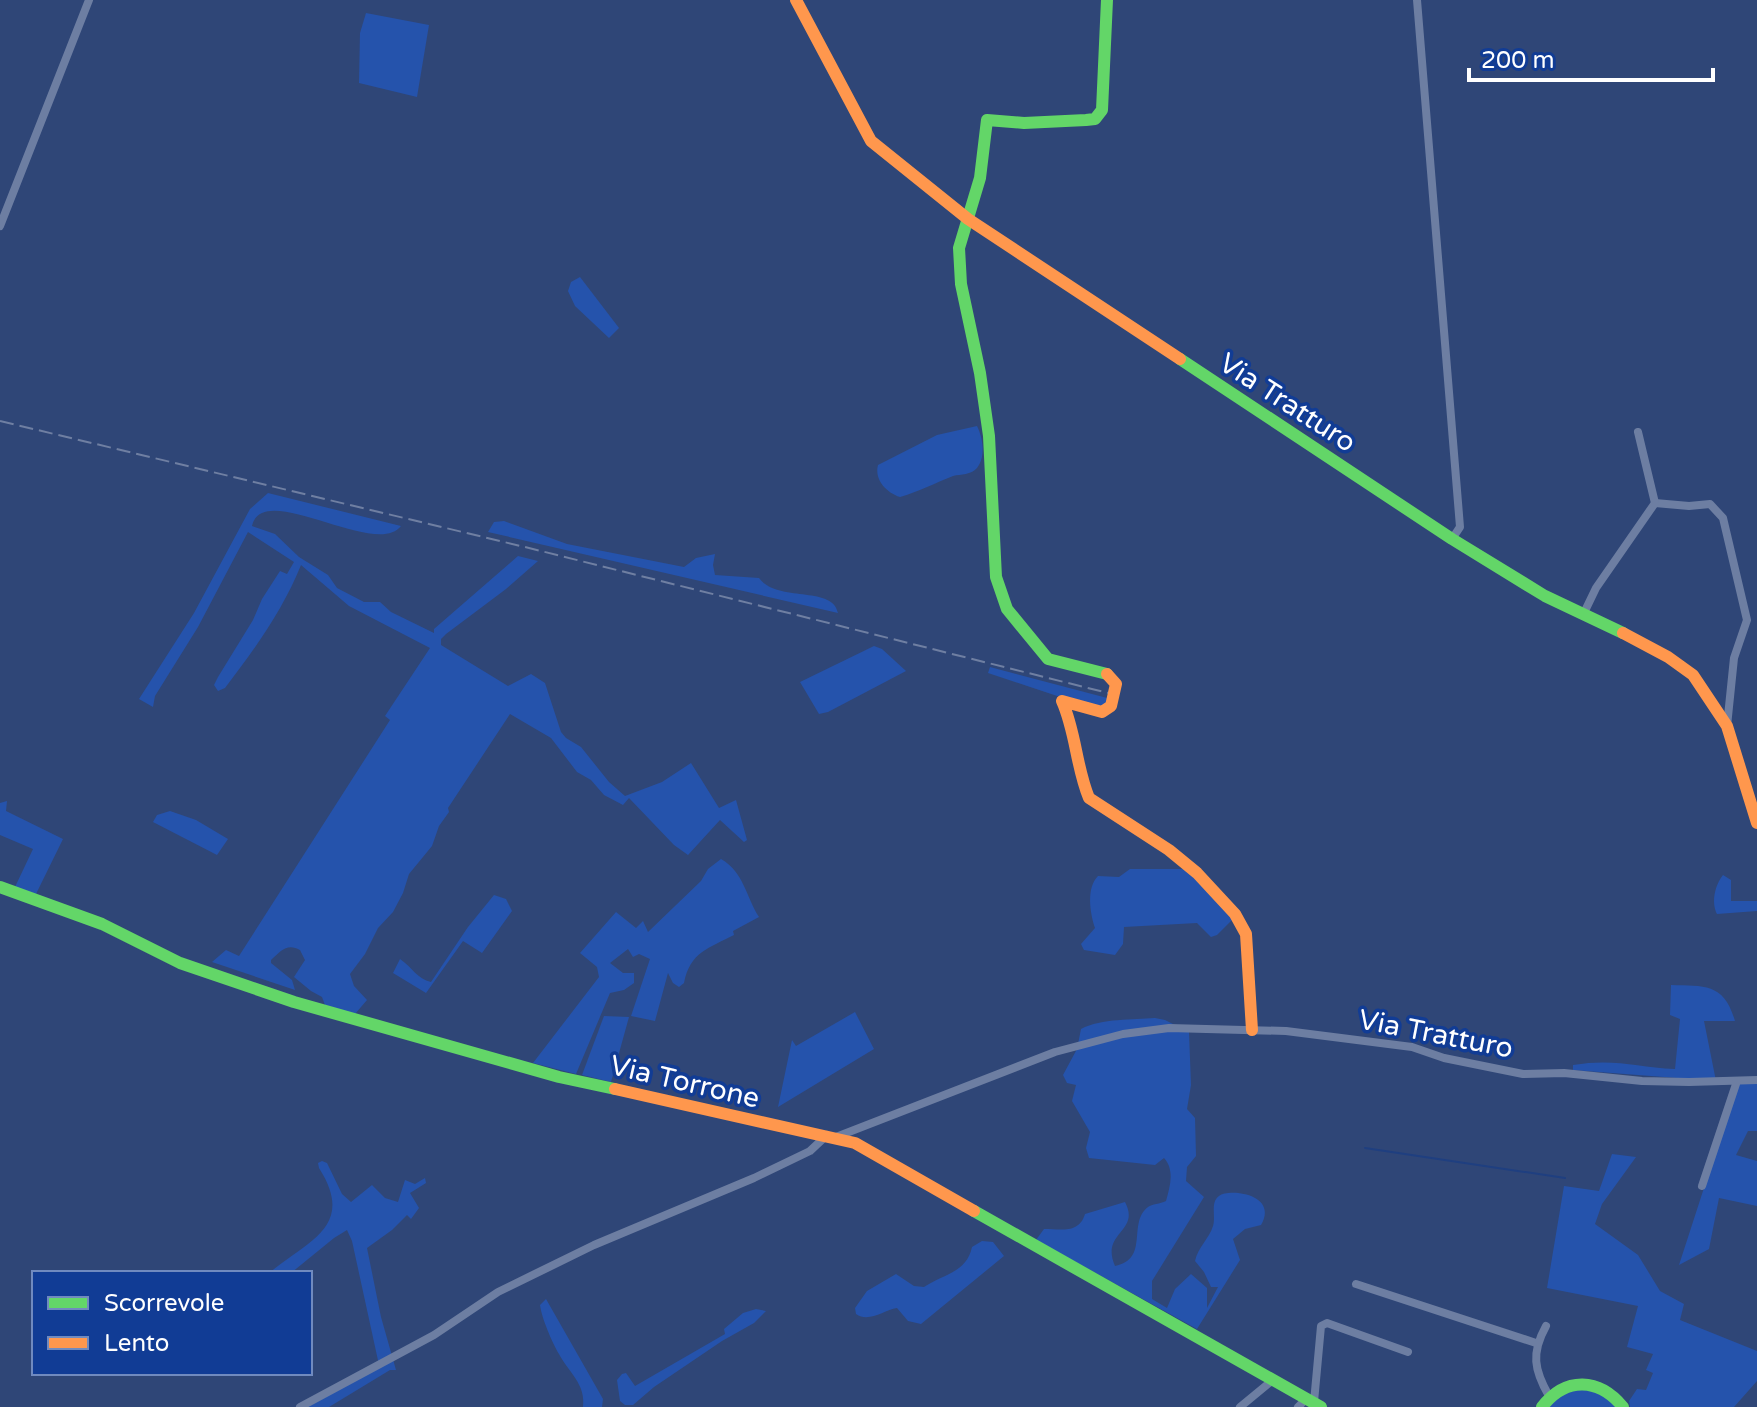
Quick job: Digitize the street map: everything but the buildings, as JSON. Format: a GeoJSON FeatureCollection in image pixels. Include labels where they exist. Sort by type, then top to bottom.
{"type":"FeatureCollection","features":[{"type":"Feature","properties":{"kind":"street"},"geometry":{"type":"LineString","coordinates":[[0,226],[89,0]]}},
{"type":"Feature","properties":{"kind":"street","name":"Via Tratturo"},"geometry":{"type":"LineString","coordinates":[[796,0],[871,141],[968,219],[1452,539],[1545,596],[1668,657],[1693,675],[1727,726],[1757,823]]}},
{"type":"Feature","properties":{"kind":"street"},"geometry":{"type":"LineString","coordinates":[[1107,0],[1102,110],[1095,119],[1086,120],[1024,123],[987,120],[980,178],[959,248],[961,284],[988,423],[996,577],[1007,609],[1039,651],[1048,659],[1102,671],[1110,675],[1116,684],[1111,706],[1102,712],[1062,701],[1071,718],[1083,785],[1089,798],[1178,857],[1235,914],[1246,934],[1252,1030]]}},
{"type":"Feature","properties":{"kind":"street"},"geometry":{"type":"LineString","coordinates":[[1417,0],[1460,527],[1452,539]]}},
{"type":"Feature","properties":{"kind":"street"},"geometry":{"type":"LineString","coordinates":[[1583,615],[1596,588],[1655,503],[1638,432]]}},
{"type":"Feature","properties":{"kind":"street"},"geometry":{"type":"LineString","coordinates":[[1655,503],[1710,504],[1723,518],[1747,620],[1734,658],[1727,726]]}},
{"type":"Feature","properties":{"kind":"street"},"geometry":{"type":"LineString","coordinates":[[1709,697],[1728,698]]}},
{"type":"Feature","properties":{"kind":"street","name":"Via Torrone"},"geometry":{"type":"LineString","coordinates":[[0,887],[102,924],[180,963],[294,1002],[559,1077],[744,1120],[832,1136],[870,1149],[1274,1379],[1310,1403]]}},
{"type":"Feature","properties":{"kind":"street","name":"Via Tratturo"},"geometry":{"type":"LineString","coordinates":[[300,1407],[434,1335],[498,1292],[594,1245],[754,1178],[810,1151],[832,1136],[1093,1040],[1169,1028],[1286,1031],[1412,1047],[1444,1058],[1523,1074],[1564,1073],[1642,1081],[1757,1080]]}},
{"type":"Feature","properties":{"kind":"street"},"geometry":{"type":"LineString","coordinates":[[1702,1186],[1737,1081]]}},
{"type":"Feature","properties":{"kind":"street"},"geometry":{"type":"LineString","coordinates":[[1356,1284],[1536,1343]]}},
{"type":"Feature","properties":{"kind":"street"},"geometry":{"type":"LineString","coordinates":[[1310,1403],[1321,1326],[1327,1323],[1408,1352]]}},
{"type":"Feature","properties":{"kind":"street"},"geometry":{"type":"LineString","coordinates":[[1546,1326],[1536,1343],[1538,1377],[1546,1401],[1558,1388],[1578,1384],[1611,1394],[1623,1407]]}},
{"type":"Feature","properties":{"kind":"street"},"geometry":{"type":"LineString","coordinates":[[1240,1407],[1274,1379]]}},
{"type":"Feature","properties":{"kind":"shaded area"},"geometry":{"type":"Polygon","coordinates":[[[366,13],[429,25],[417,97],[359,83],[360,33],[366,13]]]}},
{"type":"Feature","properties":{"kind":"shaded area"},"geometry":{"type":"Polygon","coordinates":[[[580,277],[619,328],[609,338],[575,306],[568,291],[571,282],[580,277]]]}},
{"type":"Feature","properties":{"kind":"shaded area"},"geometry":{"type":"Polygon","coordinates":[[[977,426],[983,453],[980,464],[972,472],[953,476],[900,497],[886,489],[880,481],[878,465],[937,435],[977,426]]]}},
{"type":"Feature","properties":{"kind":"shaded area"},"geometry":{"type":"Polygon","coordinates":[[[268,493],[401,526],[388,534],[369,533],[276,511],[260,514],[252,526],[275,534],[299,557],[328,575],[337,588],[364,602],[380,602],[391,612],[434,633],[434,629],[518,556],[538,561],[446,634],[441,639],[441,645],[508,686],[531,674],[545,683],[561,732],[581,747],[609,782],[625,796],[662,782],[691,763],[719,808],[736,800],[747,840],[744,842],[720,820],[688,855],[674,845],[629,798],[623,805],[604,795],[591,780],[577,772],[551,738],[510,714],[448,808],[449,812],[439,826],[432,846],[409,874],[393,912],[378,928],[365,954],[350,974],[354,986],[367,1000],[355,1014],[325,1005],[322,997],[294,977],[305,960],[300,950],[295,948],[284,949],[271,963],[292,980],[295,990],[212,962],[226,950],[239,956],[390,720],[385,716],[430,648],[349,606],[301,565],[267,629],[225,688],[218,691],[214,685],[262,599],[280,571],[287,574],[294,562],[248,532],[198,627],[155,696],[153,707],[139,699],[194,613],[250,509],[268,493]]]}},
{"type":"Feature","properties":{"kind":"shaded area"},"geometry":{"type":"Polygon","coordinates":[[[504,521],[567,544],[684,567],[696,558],[715,554],[715,575],[759,578],[767,586],[778,590],[826,599],[834,604],[838,613],[488,532],[494,522],[504,521]]]}},
{"type":"Feature","properties":{"kind":"shaded area"},"geometry":{"type":"Polygon","coordinates":[[[874,646],[882,649],[906,671],[819,714],[800,682],[874,646]]]}},
{"type":"Feature","properties":{"kind":"shaded area"},"geometry":{"type":"Polygon","coordinates":[[[990,667],[1111,699],[1102,711],[988,673],[990,667]]]}},
{"type":"Feature","properties":{"kind":"shaded area"},"geometry":{"type":"Polygon","coordinates":[[[7,801],[6,811],[63,839],[36,894],[15,887],[33,849],[0,835],[0,803],[7,801]]]}},
{"type":"Feature","properties":{"kind":"shaded area"},"geometry":{"type":"Polygon","coordinates":[[[170,811],[196,820],[228,839],[217,855],[153,822],[157,815],[170,811]]]}},
{"type":"Feature","properties":{"kind":"shaded area"},"geometry":{"type":"Polygon","coordinates":[[[721,859],[740,878],[759,917],[702,952],[691,964],[684,983],[679,987],[668,973],[655,1021],[631,1016],[650,959],[639,954],[633,957],[628,949],[610,963],[623,973],[634,973],[634,983],[624,990],[610,993],[576,1074],[533,1063],[599,977],[597,967],[580,953],[616,912],[636,928],[643,921],[648,932],[721,859]]]}},
{"type":"Feature","properties":{"kind":"shaded area"},"geometry":{"type":"Polygon","coordinates":[[[1130,869],[1190,869],[1234,918],[1211,937],[1197,923],[1124,927],[1123,944],[1115,955],[1084,950],[1081,944],[1095,928],[1090,901],[1094,881],[1098,876],[1119,877],[1130,869]]]}},
{"type":"Feature","properties":{"kind":"shaded area"},"geometry":{"type":"Polygon","coordinates":[[[1723,875],[1731,880],[1731,901],[1757,901],[1757,911],[1717,914],[1715,894],[1723,875]]]}},
{"type":"Feature","properties":{"kind":"shaded area"},"geometry":{"type":"Polygon","coordinates":[[[494,895],[506,899],[512,911],[482,953],[463,941],[426,993],[393,973],[400,959],[418,976],[431,982],[494,895]]]}},
{"type":"Feature","properties":{"kind":"shaded area"},"geometry":{"type":"Polygon","coordinates":[[[1671,985],[1712,989],[1725,999],[1730,1009],[1735,1021],[1704,1021],[1716,1081],[1573,1070],[1573,1065],[1600,1062],[1675,1069],[1680,1019],[1670,1015],[1671,985]]]}},
{"type":"Feature","properties":{"kind":"shaded area"},"geometry":{"type":"Polygon","coordinates":[[[855,1012],[874,1049],[778,1107],[792,1040],[796,1046],[855,1012]]]}},
{"type":"Feature","properties":{"kind":"shaded area"},"geometry":{"type":"Polygon","coordinates":[[[604,1016],[629,1017],[611,1082],[582,1075],[604,1016]]]}},
{"type":"Feature","properties":{"kind":"shaded area"},"geometry":{"type":"Polygon","coordinates":[[[1155,1018],[1189,1032],[1191,1085],[1187,1109],[1195,1118],[1196,1156],[1187,1167],[1186,1181],[1204,1197],[1152,1281],[1152,1299],[1167,1308],[1175,1289],[1191,1274],[1207,1288],[1207,1308],[1218,1287],[1211,1287],[1195,1261],[1213,1226],[1215,1202],[1219,1196],[1241,1193],[1250,1196],[1263,1206],[1265,1215],[1261,1225],[1245,1229],[1233,1239],[1240,1260],[1197,1329],[1036,1240],[1044,1229],[1074,1228],[1085,1214],[1125,1202],[1128,1220],[1112,1246],[1115,1266],[1132,1256],[1142,1214],[1150,1206],[1166,1201],[1171,1173],[1164,1158],[1155,1165],[1089,1158],[1086,1148],[1090,1132],[1072,1101],[1076,1085],[1067,1083],[1063,1075],[1077,1049],[1081,1029],[1108,1021],[1155,1018]]]}},
{"type":"Feature","properties":{"kind":"shaded area"},"geometry":{"type":"Polygon","coordinates":[[[1757,1082],[1757,1131],[1748,1131],[1736,1155],[1757,1161],[1757,1206],[1719,1198],[1709,1249],[1679,1265],[1738,1083],[1757,1082]]]}},
{"type":"Feature","properties":{"kind":"shaded area"},"geometry":{"type":"Polygon","coordinates":[[[1612,1154],[1636,1157],[1602,1204],[1595,1224],[1638,1255],[1660,1291],[1684,1304],[1680,1320],[1757,1351],[1757,1381],[1734,1407],[1630,1407],[1629,1401],[1637,1389],[1646,1390],[1653,1373],[1646,1370],[1653,1354],[1627,1347],[1638,1306],[1547,1288],[1564,1186],[1599,1191],[1612,1154]]]}},
{"type":"Feature","properties":{"kind":"shaded area"},"geometry":{"type":"Polygon","coordinates":[[[318,1163],[327,1163],[342,1194],[351,1202],[372,1185],[385,1198],[398,1202],[405,1180],[415,1184],[425,1178],[426,1183],[410,1193],[419,1208],[411,1219],[407,1215],[367,1248],[396,1370],[390,1370],[329,1407],[302,1407],[379,1365],[347,1230],[293,1271],[272,1271],[312,1241],[330,1218],[332,1204],[329,1188],[318,1163]]]}},
{"type":"Feature","properties":{"kind":"shaded area"},"geometry":{"type":"Polygon","coordinates":[[[982,1241],[993,1242],[1004,1256],[921,1324],[908,1321],[897,1308],[871,1317],[856,1314],[855,1308],[867,1291],[896,1274],[914,1286],[924,1287],[954,1272],[965,1262],[972,1247],[982,1241]]]}},
{"type":"Feature","properties":{"kind":"shaded area"},"geometry":{"type":"Polygon","coordinates":[[[546,1299],[603,1399],[602,1407],[583,1407],[579,1385],[559,1354],[545,1323],[540,1305],[546,1299]]]}},
{"type":"Feature","properties":{"kind":"shaded area"},"geometry":{"type":"Polygon","coordinates":[[[756,1309],[766,1311],[754,1323],[654,1387],[633,1405],[620,1401],[617,1380],[622,1374],[626,1373],[635,1386],[725,1334],[724,1329],[743,1313],[756,1309]]]}},
{"type":"Feature","properties":{"kind":"shaded area"},"geometry":{"type":"Polygon","coordinates":[[[1582,1388],[1609,1397],[1619,1407],[1548,1407],[1553,1396],[1582,1388]]]}},
{"type":"Feature","properties":{"kind":"waterway"},"geometry":{"type":"LineString","coordinates":[[1365,1148],[1565,1178]]}},
{"type":"Feature","properties":{"kind":"railway"},"geometry":{"type":"LineString","coordinates":[[0,421],[529,548],[1108,693]]}},
{"type":"Feature","properties":{"kind":"traffic: fast"},"geometry":{"type":"LineString","coordinates":[[1107,0],[1102,110],[1095,119],[1086,120],[1024,123],[987,120],[980,178],[959,248],[961,284],[980,373],[989,436],[996,577],[1007,609],[1048,659],[1107,674]]}},
{"type":"Feature","properties":{"kind":"traffic: fast"},"geometry":{"type":"LineString","coordinates":[[1180,359],[1452,539],[1545,596],[1623,633]]}},
{"type":"Feature","properties":{"kind":"traffic: fast"},"geometry":{"type":"LineString","coordinates":[[0,887],[102,924],[180,963],[294,1002],[559,1077],[615,1089]]}},
{"type":"Feature","properties":{"kind":"traffic: fast"},"geometry":{"type":"LineString","coordinates":[[974,1211],[1321,1407]]}},
{"type":"Feature","properties":{"kind":"traffic: fast"},"geometry":{"type":"LineString","coordinates":[[1542,1407],[1561,1390],[1582,1384],[1604,1390],[1623,1407]]}},
{"type":"Feature","properties":{"kind":"traffic: slow"},"geometry":{"type":"LineString","coordinates":[[796,0],[871,141],[968,219],[1180,359]]}},
{"type":"Feature","properties":{"kind":"traffic: slow"},"geometry":{"type":"LineString","coordinates":[[1623,633],[1668,657],[1693,675],[1727,726],[1757,823]]}},
{"type":"Feature","properties":{"kind":"traffic: slow"},"geometry":{"type":"LineString","coordinates":[[1107,674],[1116,684],[1111,706],[1102,712],[1062,701],[1089,798],[1169,850],[1197,873],[1235,914],[1246,934],[1252,1030]]}},
{"type":"Feature","properties":{"kind":"traffic: slow"},"geometry":{"type":"LineString","coordinates":[[615,1089],[855,1143],[974,1211]]}}]}
